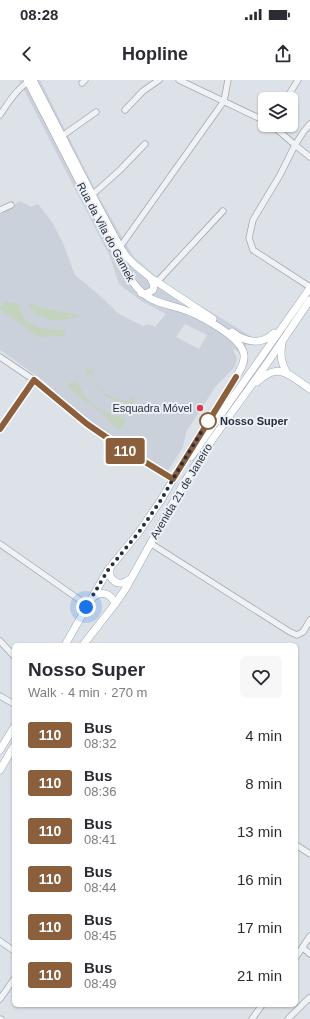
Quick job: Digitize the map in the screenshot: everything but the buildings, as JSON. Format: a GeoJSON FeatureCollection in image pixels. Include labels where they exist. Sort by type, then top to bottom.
{"type":"FeatureCollection","features":[{"type":"Feature","properties":{"kind":"main road","name":"Rua da Vila do Gamek"},"geometry":{"type":"LineString","coordinates":[[30,81],[62,136],[120,247],[135,265],[154,280],[236,335],[249,341],[264,340],[273,335],[294,310]]}},
{"type":"Feature","properties":{"kind":"main road","name":"Rua da Vila do Gamek"},"geometry":{"type":"LineString","coordinates":[[30,81],[132,283],[141,293],[151,299],[193,313],[209,322],[235,339],[240,345],[244,354],[242,366],[236,377],[173,479]]}},
{"type":"Feature","properties":{"kind":"main road"},"geometry":{"type":"LineString","coordinates":[[141,293],[146,294],[152,290],[154,280]]}},
{"type":"Feature","properties":{"kind":"main road","name":"Avenida 21 de Janeiro"},"geometry":{"type":"LineString","coordinates":[[66,643],[111,566],[139,532],[310,288]]}},
{"type":"Feature","properties":{"kind":"main road","name":"Avenida 21 de Janeiro"},"geometry":{"type":"LineString","coordinates":[[85,643],[115,604],[185,481],[310,300]]}},
{"type":"Feature","properties":{"kind":"main road"},"geometry":{"type":"LineString","coordinates":[[282,339],[280,353],[281,362],[287,373]]}},
{"type":"Feature","properties":{"kind":"main road"},"geometry":{"type":"LineString","coordinates":[[239,401],[262,378],[274,371],[287,373],[310,389]]}},
{"type":"Feature","properties":{"kind":"main road"},"geometry":{"type":"LineString","coordinates":[[161,500],[173,479]]}},
{"type":"Feature","properties":{"kind":"main road"},"geometry":{"type":"LineString","coordinates":[[111,566],[109,573],[110,576],[118,584],[125,583],[131,578]]}},
{"type":"Feature","properties":{"kind":"main road"},"geometry":{"type":"LineString","coordinates":[[89,602],[98,594],[105,593],[112,597],[115,604]]}},
{"type":"Feature","properties":{"kind":"main road"},"geometry":{"type":"LineString","coordinates":[[0,750],[12,730]]}},
{"type":"Feature","properties":{"kind":"main road"},"geometry":{"type":"LineString","coordinates":[[0,770],[12,749]]}},
{"type":"Feature","properties":{"kind":"street"},"geometry":{"type":"LineString","coordinates":[[124,110],[143,91],[159,80]]}},
{"type":"Feature","properties":{"kind":"street"},"geometry":{"type":"LineString","coordinates":[[179,80],[258,117]]}},
{"type":"Feature","properties":{"kind":"street"},"geometry":{"type":"LineString","coordinates":[[120,247],[224,100],[228,80]]}},
{"type":"Feature","properties":{"kind":"street"},"geometry":{"type":"LineString","coordinates":[[290,92],[298,80]]}},
{"type":"Feature","properties":{"kind":"street"},"geometry":{"type":"LineString","coordinates":[[0,115],[12,98],[24,85],[30,81]]}},
{"type":"Feature","properties":{"kind":"street"},"geometry":{"type":"LineString","coordinates":[[62,136],[96,112]]}},
{"type":"Feature","properties":{"kind":"street"},"geometry":{"type":"LineString","coordinates":[[310,124],[295,145],[280,175],[253,220],[248,238],[253,250],[310,288]]}},
{"type":"Feature","properties":{"kind":"street"},"geometry":{"type":"LineString","coordinates":[[280,132],[310,157]]}},
{"type":"Feature","properties":{"kind":"street"},"geometry":{"type":"LineString","coordinates":[[92,195],[120,170],[145,144]]}},
{"type":"Feature","properties":{"kind":"street"},"geometry":{"type":"LineString","coordinates":[[0,210],[11,205]]}},
{"type":"Feature","properties":{"kind":"street"},"geometry":{"type":"LineString","coordinates":[[154,280],[223,211]]}},
{"type":"Feature","properties":{"kind":"street"},"geometry":{"type":"LineString","coordinates":[[0,357],[34,380],[87,424],[122,448],[173,479]]}},
{"type":"Feature","properties":{"kind":"street"},"geometry":{"type":"LineString","coordinates":[[0,429],[34,380]]}},
{"type":"Feature","properties":{"kind":"street"},"geometry":{"type":"LineString","coordinates":[[150,543],[290,632],[297,635],[303,632],[310,620]]}},
{"type":"Feature","properties":{"kind":"street"},"geometry":{"type":"LineString","coordinates":[[0,544],[89,602]]}},
{"type":"Feature","properties":{"kind":"street"},"geometry":{"type":"LineString","coordinates":[[0,641],[12,654]]}},
{"type":"Feature","properties":{"kind":"street"},"geometry":{"type":"LineString","coordinates":[[0,696],[12,703]]}},
{"type":"Feature","properties":{"kind":"street"},"geometry":{"type":"LineString","coordinates":[[298,846],[310,854]]}},
{"type":"Feature","properties":{"kind":"street"},"geometry":{"type":"LineString","coordinates":[[298,954],[310,936]]}},
{"type":"Feature","properties":{"kind":"street"},"geometry":{"type":"LineString","coordinates":[[0,941],[12,950]]}},
{"type":"Feature","properties":{"kind":"street"},"geometry":{"type":"LineString","coordinates":[[302,948],[310,954]]}},
{"type":"Feature","properties":{"kind":"street"},"geometry":{"type":"LineString","coordinates":[[0,999],[12,982]]}},
{"type":"Feature","properties":{"kind":"street"},"geometry":{"type":"LineString","coordinates":[[288,1019],[308,998],[310,999]]}},
{"type":"Feature","properties":{"kind":"street"},"geometry":{"type":"LineString","coordinates":[[252,1019],[261,1007]]}},
{"type":"Feature","properties":{"kind":"shaded area"},"geometry":{"type":"Polygon","coordinates":[[[19,80],[40,80],[99,197],[133,256],[162,282],[252,337],[241,353],[233,349],[237,359],[235,367],[216,386],[186,432],[183,447],[168,471],[123,444],[73,408],[44,381],[0,350],[0,215],[20,201],[31,207],[38,204],[52,222],[63,243],[75,275],[119,314],[143,326],[149,324],[155,327],[166,314],[141,301],[119,284],[110,257],[19,80]],[[185,324],[176,337],[199,349],[207,335],[185,324]]]}},
{"type":"Feature","properties":{"kind":"green space"},"geometry":{"type":"Polygon","coordinates":[[[5,302],[19,304],[23,316],[31,324],[42,328],[65,330],[65,336],[38,337],[0,309],[1,305],[5,302]]]}},
{"type":"Feature","properties":{"kind":"green space"},"geometry":{"type":"Polygon","coordinates":[[[28,304],[81,316],[52,320],[44,318],[32,311],[28,304]]]}},
{"type":"Feature","properties":{"kind":"green space"},"geometry":{"type":"Polygon","coordinates":[[[93,369],[95,372],[91,374],[94,381],[106,394],[117,399],[130,401],[131,397],[133,397],[135,400],[134,406],[131,407],[131,403],[111,399],[101,392],[93,381],[90,374],[85,374],[87,371],[93,369]]]}},
{"type":"Feature","properties":{"kind":"green space"},"geometry":{"type":"Polygon","coordinates":[[[77,381],[85,396],[96,406],[110,414],[126,418],[120,430],[118,430],[102,413],[69,389],[69,383],[77,381]]]}},
{"type":"Feature","properties":{"kind":"bus line","name":"110"},"geometry":{"type":"LineString","coordinates":[[0,429],[34,380],[87,424],[122,448],[173,479],[236,377]]}},
{"type":"Feature","properties":{"kind":"place","name":"Esquadra Móvel"},"geometry":{"type":"Point","coordinates":[200,408]}},
{"type":"Feature","properties":{"kind":"place","name":"Nosso Super"},"geometry":{"type":"Point","coordinates":[208,421]}},
{"type":"Feature","properties":{"kind":"route"},"geometry":{"type":"LineString","coordinates":[[86,607],[108,570],[139,532],[161,500],[208,421]]}}]}
